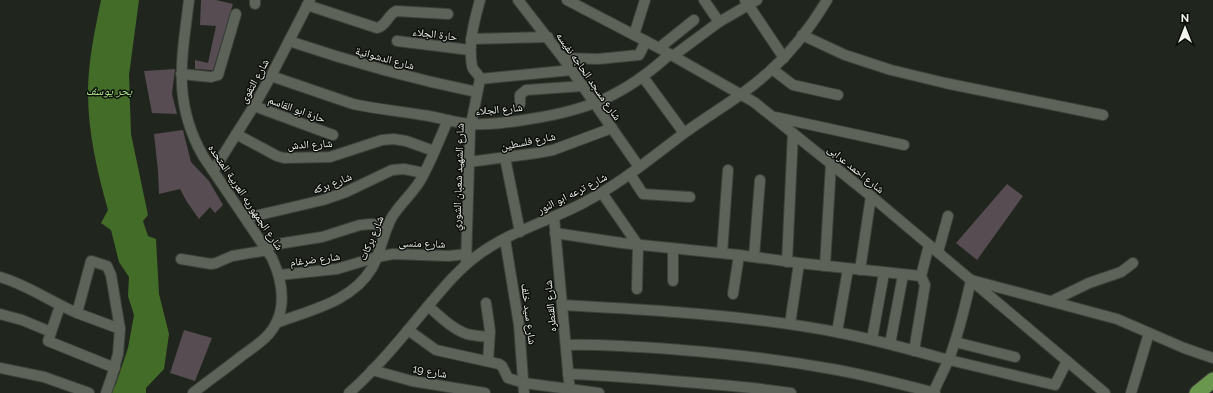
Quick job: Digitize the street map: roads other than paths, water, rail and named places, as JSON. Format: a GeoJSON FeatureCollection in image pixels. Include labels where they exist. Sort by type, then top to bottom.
{"type":"FeatureCollection","features":[{"type":"Feature","properties":{"kind":"highway"},"geometry":{"type":"LineString","coordinates":[[1197,393],[1213,380]]}},
{"type":"Feature","properties":{"kind":"street","name":"شارع الجمهوريه العربية المتحده"},"geometry":{"type":"LineString","coordinates":[[189,0],[181,74],[182,99],[188,122],[197,145],[213,171],[266,248],[279,275],[283,299],[281,311],[269,334],[193,393]]}},
{"type":"Feature","properties":{"kind":"street"},"geometry":{"type":"LineString","coordinates":[[480,0],[470,50],[473,68],[480,79],[572,70]]}},
{"type":"Feature","properties":{"kind":"street","name":"شارع مسجد الحاجه نفيسه"},"geometry":{"type":"LineString","coordinates":[[518,0],[572,70],[639,167]]}},
{"type":"Feature","properties":{"kind":"street","name":"شارع احمد عرابى"},"geometry":{"type":"LineString","coordinates":[[567,0],[672,55],[740,94],[773,117],[930,245],[1105,393]]}},
{"type":"Feature","properties":{"kind":"street"},"geometry":{"type":"LineString","coordinates":[[634,35],[645,0]]}},
{"type":"Feature","properties":{"kind":"street"},"geometry":{"type":"LineString","coordinates":[[704,0],[719,22]]}},
{"type":"Feature","properties":{"kind":"street","name":"شارع ترعه ابو النور"},"geometry":{"type":"LineString","coordinates":[[349,393],[408,330],[467,259],[479,255],[505,239],[570,210],[602,193],[630,174],[772,70],[784,58],[827,0]]}},
{"type":"Feature","properties":{"kind":"street"},"geometry":{"type":"LineString","coordinates":[[750,2],[784,58]]}},
{"type":"Feature","properties":{"kind":"street","name":"شارع الجلاء"},"geometry":{"type":"LineString","coordinates":[[271,76],[353,104],[471,124],[492,124],[547,116],[595,104],[612,96],[643,77],[719,22],[750,2]]}},
{"type":"Feature","properties":{"kind":"street"},"geometry":{"type":"LineString","coordinates":[[308,3],[377,28],[383,26],[391,14],[396,11],[448,14]]}},
{"type":"Feature","properties":{"kind":"street","name":"شارع التقوى"},"geometry":{"type":"LineString","coordinates":[[213,171],[271,76],[308,3]]}},
{"type":"Feature","properties":{"kind":"street"},"geometry":{"type":"LineString","coordinates":[[181,74],[211,77],[218,75],[236,14]]}},
{"type":"Feature","properties":{"kind":"street"},"geometry":{"type":"LineString","coordinates":[[659,48],[694,20]]}},
{"type":"Feature","properties":{"kind":"street"},"geometry":{"type":"LineString","coordinates":[[802,35],[845,55],[891,70],[945,83],[1103,115]]}},
{"type":"Feature","properties":{"kind":"street"},"geometry":{"type":"LineString","coordinates":[[471,39],[548,38]]}},
{"type":"Feature","properties":{"kind":"street","name":"شارع الدشوانية"},"geometry":{"type":"LineString","coordinates":[[289,41],[371,67],[477,92]]}},
{"type":"Feature","properties":{"kind":"street","name":"حارة الجلاء"},"geometry":{"type":"LineString","coordinates":[[397,41],[470,50]]}},
{"type":"Feature","properties":{"kind":"street"},"geometry":{"type":"LineString","coordinates":[[563,58],[598,59],[639,55],[646,41]]}},
{"type":"Feature","properties":{"kind":"street"},"geometry":{"type":"LineString","coordinates":[[772,70],[793,85],[838,95]]}},
{"type":"Feature","properties":{"kind":"street"},"geometry":{"type":"LineString","coordinates":[[643,77],[684,134]]}},
{"type":"Feature","properties":{"kind":"street","name":"شارع الشهيد شعبان الشوري"},"geometry":{"type":"LineString","coordinates":[[467,259],[471,124],[480,79]]}},
{"type":"Feature","properties":{"kind":"street"},"geometry":{"type":"LineString","coordinates":[[520,104],[520,95],[526,90],[583,86]]}},
{"type":"Feature","properties":{"kind":"street","name":"حارة ابو القاسم"},"geometry":{"type":"LineString","coordinates":[[254,106],[333,135]]}},
{"type":"Feature","properties":{"kind":"street"},"geometry":{"type":"LineString","coordinates":[[773,117],[904,145]]}},
{"type":"Feature","properties":{"kind":"street","name":"شارع بركات"},"geometry":{"type":"LineString","coordinates":[[276,322],[336,300],[346,295],[364,279],[377,257],[388,226],[398,208],[414,189],[424,173],[448,120]]}},
{"type":"Feature","properties":{"kind":"street","name":"شارع فلسطين"},"geometry":{"type":"LineString","coordinates":[[470,162],[553,150],[612,128]]}},
{"type":"Feature","properties":{"kind":"street"},"geometry":{"type":"LineString","coordinates":[[787,262],[793,133]]}},
{"type":"Feature","properties":{"kind":"street","name":"شارع الدش"},"geometry":{"type":"LineString","coordinates":[[236,134],[277,156],[284,158],[330,157],[382,140],[394,139],[406,141],[434,151]]}},
{"type":"Feature","properties":{"kind":"street"},"geometry":{"type":"LineString","coordinates":[[506,158],[520,232]]}},
{"type":"Feature","properties":{"kind":"street"},"geometry":{"type":"LineString","coordinates":[[825,266],[831,164]]}},
{"type":"Feature","properties":{"kind":"street","name":"شارع بركه"},"geometry":{"type":"LineString","coordinates":[[246,218],[323,200],[392,170],[404,169],[424,173]]}},
{"type":"Feature","properties":{"kind":"street"},"geometry":{"type":"LineString","coordinates":[[722,253],[728,170]]}},
{"type":"Feature","properties":{"kind":"street"},"geometry":{"type":"LineString","coordinates":[[630,174],[643,194],[690,197]]}},
{"type":"Feature","properties":{"kind":"street"},"geometry":{"type":"LineString","coordinates":[[754,257],[760,180]]}},
{"type":"Feature","properties":{"kind":"street"},"geometry":{"type":"LineString","coordinates":[[602,193],[638,245],[637,289]]}},
{"type":"Feature","properties":{"kind":"street"},"geometry":{"type":"LineString","coordinates":[[860,270],[871,196]]}},
{"type":"Feature","properties":{"kind":"street"},"geometry":{"type":"LineString","coordinates":[[938,252],[948,216]]}},
{"type":"Feature","properties":{"kind":"street","name":"شارع القنطره"},"geometry":{"type":"LineString","coordinates":[[554,217],[570,391]]}},
{"type":"Feature","properties":{"kind":"street"},"geometry":{"type":"LineString","coordinates":[[182,259],[211,264],[232,256],[322,237],[360,225],[370,224],[388,226]]}},
{"type":"Feature","properties":{"kind":"street"},"geometry":{"type":"LineString","coordinates":[[555,233],[638,245],[921,276]]}},
{"type":"Feature","properties":{"kind":"street","name":"شارع سيد خلف"},"geometry":{"type":"LineString","coordinates":[[505,239],[515,296],[524,393]]}},
{"type":"Feature","properties":{"kind":"street"},"geometry":{"type":"LineString","coordinates":[[914,351],[925,285],[921,276],[930,245]]}},
{"type":"Feature","properties":{"kind":"street"},"geometry":{"type":"LineString","coordinates":[[673,248],[673,282]]}},
{"type":"Feature","properties":{"kind":"street","name":"شارع منسى"},"geometry":{"type":"LineString","coordinates":[[377,257],[398,254],[450,256],[467,259]]}},
{"type":"Feature","properties":{"kind":"street"},"geometry":{"type":"LineString","coordinates":[[733,294],[739,255]]}},
{"type":"Feature","properties":{"kind":"street","name":"شارع ضرغام"},"geometry":{"type":"LineString","coordinates":[[279,275],[337,269],[377,257]]}},
{"type":"Feature","properties":{"kind":"street"},"geometry":{"type":"LineString","coordinates":[[77,313],[91,261],[107,266],[111,275],[120,329],[115,368],[106,393]]}},
{"type":"Feature","properties":{"kind":"street"},"geometry":{"type":"LineString","coordinates":[[790,324],[799,263]]}},
{"type":"Feature","properties":{"kind":"street"},"geometry":{"type":"LineString","coordinates":[[1052,301],[1089,283],[1121,272],[1133,263]]}},
{"type":"Feature","properties":{"kind":"street"},"geometry":{"type":"LineString","coordinates":[[837,332],[848,269]]}},
{"type":"Feature","properties":{"kind":"street"},"geometry":{"type":"LineString","coordinates":[[872,339],[884,273]]}},
{"type":"Feature","properties":{"kind":"street"},"geometry":{"type":"LineString","coordinates":[[890,344],[903,275]]}},
{"type":"Feature","properties":{"kind":"street"},"geometry":{"type":"LineString","coordinates":[[0,277],[32,289],[60,306],[120,329]]}},
{"type":"Feature","properties":{"kind":"street"},"geometry":{"type":"LineString","coordinates":[[566,346],[603,345],[671,349],[789,362],[832,369],[934,393],[949,360],[955,342],[964,314],[971,280],[1117,319],[1184,348],[1213,358]]}},
{"type":"Feature","properties":{"kind":"street"},"geometry":{"type":"LineString","coordinates":[[486,303],[490,337],[488,361]]}},
{"type":"Feature","properties":{"kind":"street"},"geometry":{"type":"LineString","coordinates":[[562,305],[730,316],[790,324],[872,339],[949,360],[1055,384],[1067,361]]}},
{"type":"Feature","properties":{"kind":"street"},"geometry":{"type":"LineString","coordinates":[[60,306],[48,341],[115,368]]}},
{"type":"Feature","properties":{"kind":"street"},"geometry":{"type":"LineString","coordinates":[[428,306],[461,331],[469,334],[490,337]]}},
{"type":"Feature","properties":{"kind":"street"},"geometry":{"type":"LineString","coordinates":[[0,314],[22,320],[51,332]]}},
{"type":"Feature","properties":{"kind":"street"},"geometry":{"type":"LineString","coordinates":[[408,330],[436,350],[501,365],[508,378],[570,391],[599,393]]}},
{"type":"Feature","properties":{"kind":"street"},"geometry":{"type":"LineString","coordinates":[[1131,393],[1149,333]]}},
{"type":"Feature","properties":{"kind":"street"},"geometry":{"type":"LineString","coordinates":[[955,342],[1015,357]]}},
{"type":"Feature","properties":{"kind":"street"},"geometry":{"type":"LineString","coordinates":[[0,368],[44,377],[90,393]]}},
{"type":"Feature","properties":{"kind":"street","name":"شارع 19"},"geometry":{"type":"LineString","coordinates":[[372,370],[412,381],[480,392]]}},
{"type":"Feature","properties":{"kind":"street"},"geometry":{"type":"LineString","coordinates":[[568,374],[698,383],[792,393]]}},
{"type":"Feature","properties":{"kind":"water","name":"بحر يوسف"},"geometry":{"type":"Polygon","coordinates":[[[101,0],[139,0],[129,75],[131,134],[148,215],[143,221],[148,236],[156,239],[159,294],[169,334],[164,369],[146,388],[146,393],[111,393],[116,384],[128,348],[134,315],[128,296],[129,277],[119,262],[111,230],[101,223],[108,210],[100,181],[91,137],[88,107],[89,69],[101,0]]]}}]}
